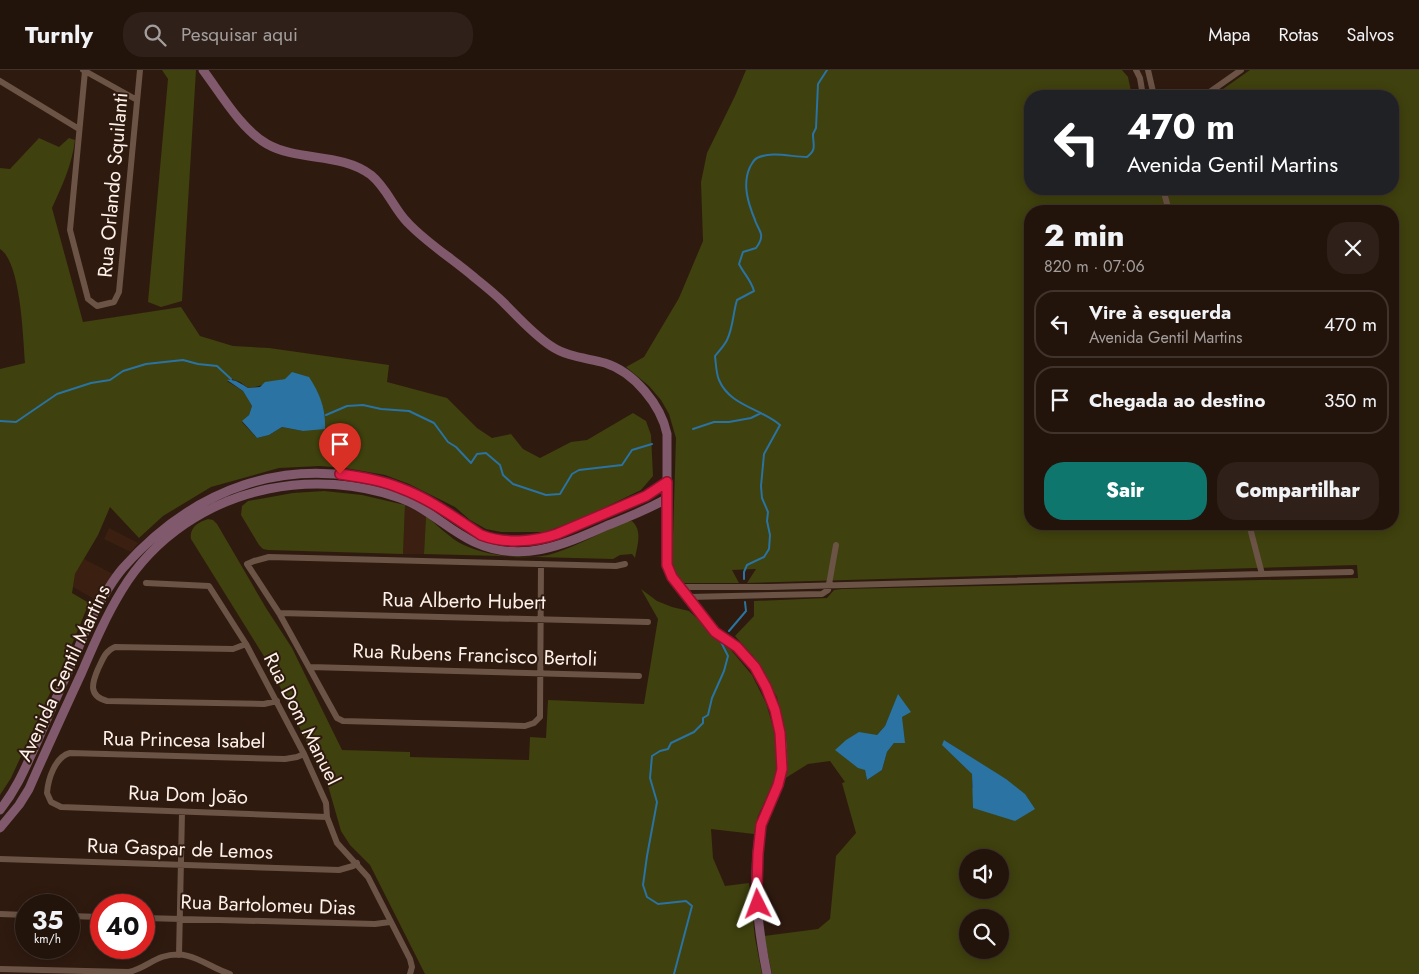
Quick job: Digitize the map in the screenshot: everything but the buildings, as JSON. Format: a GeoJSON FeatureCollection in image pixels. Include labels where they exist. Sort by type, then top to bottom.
{"type":"FeatureCollection","features":[{"type":"Feature","properties":{"kind":"main road"},"geometry":{"type":"LineString","coordinates":[[203,70],[254,135],[282,150],[351,164],[360,168],[384,188],[406,222],[423,238],[491,292],[543,340],[557,350],[585,360],[604,363],[617,368],[648,395],[664,421],[668,451],[666,499],[667,565],[679,587],[689,597],[715,632],[737,647],[755,667],[766,687],[775,710],[780,733],[782,769],[778,785],[761,825],[757,870],[757,886],[767,974]]}},
{"type":"Feature","properties":{"kind":"main road","name":"Avenida Gentil Martins"},"geometry":{"type":"LineString","coordinates":[[0,810],[18,784],[90,621],[122,569],[164,533],[212,503],[252,482],[283,476],[318,473],[340,474],[373,480],[400,488],[432,503],[488,538],[518,540],[543,539],[557,534],[646,496],[667,482]]}},
{"type":"Feature","properties":{"kind":"main road","name":"Avenida Gentil Martins"},"geometry":{"type":"LineString","coordinates":[[221,498],[283,486],[320,484],[370,489],[400,498],[427,511],[474,542],[491,549],[516,552],[538,551],[566,544],[650,508],[666,499]]}},
{"type":"Feature","properties":{"kind":"main road","name":"Avenida Gentil Martins"},"geometry":{"type":"LineString","coordinates":[[0,828],[29,790],[105,620],[122,588],[164,533]]}},
{"type":"Feature","properties":{"kind":"street","name":"Rua Orlando Squilanti"},"geometry":{"type":"LineString","coordinates":[[79,129],[70,230],[88,299],[97,306],[114,302],[119,292],[140,70]]}},
{"type":"Feature","properties":{"kind":"street"},"geometry":{"type":"LineString","coordinates":[[1136,70],[1140,78],[1142,90]]}},
{"type":"Feature","properties":{"kind":"street"},"geometry":{"type":"LineString","coordinates":[[1148,70],[1153,90]]}},
{"type":"Feature","properties":{"kind":"street"},"geometry":{"type":"LineString","coordinates":[[1213,90],[1241,70]]}},
{"type":"Feature","properties":{"kind":"street"},"geometry":{"type":"LineString","coordinates":[[0,81],[79,129],[84,71],[137,100]]}},
{"type":"Feature","properties":{"kind":"street"},"geometry":{"type":"LineString","coordinates":[[646,496],[650,508]]}},
{"type":"Feature","properties":{"kind":"street"},"geometry":{"type":"LineString","coordinates":[[1251,530],[1262,574]]}},
{"type":"Feature","properties":{"kind":"street"},"geometry":{"type":"LineString","coordinates":[[689,597],[822,594],[828,590],[836,545]]}},
{"type":"Feature","properties":{"kind":"street"},"geometry":{"type":"LineString","coordinates":[[542,564],[540,717],[534,723],[526,726],[343,721],[336,718],[279,613],[247,564],[269,557],[542,564],[616,566],[625,564]]}},
{"type":"Feature","properties":{"kind":"street"},"geometry":{"type":"LineString","coordinates":[[679,587],[769,588],[1350,572]]}},
{"type":"Feature","properties":{"kind":"street","name":"Rua Dom Manuel"},"geometry":{"type":"LineString","coordinates":[[146,583],[209,586],[246,644],[304,754],[326,803],[327,817],[338,843],[368,877],[410,959],[412,967],[410,974]]}},
{"type":"Feature","properties":{"kind":"street","name":"Rua Alberto Hubert"},"geometry":{"type":"LineString","coordinates":[[279,613],[648,622]]}},
{"type":"Feature","properties":{"kind":"street"},"geometry":{"type":"LineString","coordinates":[[246,644],[233,649],[118,647],[110,649],[105,655],[93,681],[95,694],[107,701],[264,704],[276,701]]}},
{"type":"Feature","properties":{"kind":"street","name":"Rua Rubens Francisco Bertoli"},"geometry":{"type":"LineString","coordinates":[[310,667],[639,676]]}},
{"type":"Feature","properties":{"kind":"street","name":"Rua Princesa Isabel"},"geometry":{"type":"LineString","coordinates":[[49,800],[46,790],[57,762],[62,756],[70,753],[285,759],[297,758],[304,754]]}},
{"type":"Feature","properties":{"kind":"street","name":"Rua Dom João"},"geometry":{"type":"LineString","coordinates":[[49,800],[61,806],[327,817]]}},
{"type":"Feature","properties":{"kind":"street"},"geometry":{"type":"LineString","coordinates":[[179,955],[182,812]]}},
{"type":"Feature","properties":{"kind":"street","name":"Rua Gaspar de Lemos"},"geometry":{"type":"LineString","coordinates":[[0,859],[339,870],[357,863]]}},
{"type":"Feature","properties":{"kind":"street"},"geometry":{"type":"LineString","coordinates":[[0,914],[15,915]]}},
{"type":"Feature","properties":{"kind":"street","name":"Rua Bartolomeu Dias"},"geometry":{"type":"LineString","coordinates":[[155,918],[375,924],[390,922]]}},
{"type":"Feature","properties":{"kind":"street"},"geometry":{"type":"LineString","coordinates":[[0,969],[130,972],[164,957],[179,955],[198,958],[230,974]]}},
{"type":"Feature","properties":{"kind":"shaded area"},"geometry":{"type":"Polygon","coordinates":[[[162,70],[196,70],[182,301],[161,307],[148,302],[168,79],[162,70]]]}},
{"type":"Feature","properties":{"kind":"shaded area"},"geometry":{"type":"Polygon","coordinates":[[[746,70],[1122,70],[1128,77],[1131,90],[1024,90],[1024,195],[1399,195],[1399,90],[1222,90],[1250,70],[1419,70],[1419,974],[772,974],[764,936],[818,929],[830,919],[836,856],[856,833],[842,783],[845,782],[830,761],[808,764],[784,779],[786,738],[777,697],[753,656],[735,636],[754,616],[754,601],[827,598],[834,590],[842,589],[1358,578],[1357,565],[747,583],[756,569],[732,570],[739,583],[683,583],[676,576],[672,568],[676,438],[669,414],[661,400],[649,386],[626,367],[644,357],[679,298],[703,241],[701,182],[707,153],[746,70]],[[898,695],[885,726],[877,735],[836,750],[865,770],[867,780],[882,770],[887,752],[894,743],[902,717],[898,695]],[[944,740],[972,774],[972,788],[1006,779],[944,740]]]}},
{"type":"Feature","properties":{"kind":"shaded area"},"geometry":{"type":"Polygon","coordinates":[[[39,138],[59,147],[69,138],[75,140],[69,167],[52,208],[83,322],[181,307],[200,336],[233,346],[269,348],[389,365],[387,382],[447,398],[477,428],[492,438],[511,434],[523,449],[540,458],[571,442],[587,440],[633,413],[646,421],[651,435],[653,476],[641,490],[583,518],[545,532],[501,532],[486,529],[470,520],[455,507],[409,484],[385,475],[320,466],[279,468],[211,487],[163,516],[139,538],[110,507],[98,535],[75,574],[72,593],[89,603],[68,654],[11,778],[0,795],[0,369],[25,363],[17,284],[7,257],[0,249],[0,168],[10,169],[39,138]],[[231,379],[227,381],[243,391],[252,406],[249,415],[242,422],[257,438],[269,435],[282,427],[303,431],[285,379],[248,388],[240,382],[231,379]]]}},
{"type":"Feature","properties":{"kind":"shaded area"},"geometry":{"type":"Polygon","coordinates":[[[324,491],[362,495],[405,505],[403,554],[263,549],[241,515],[242,506],[248,501],[293,493],[324,491]]]}},
{"type":"Feature","properties":{"kind":"shaded area"},"geometry":{"type":"Polygon","coordinates":[[[405,505],[426,516],[424,554],[403,554],[405,505]]]}},
{"type":"Feature","properties":{"kind":"shaded area"},"geometry":{"type":"Polygon","coordinates":[[[426,516],[458,542],[468,547],[506,556],[424,554],[426,516]]]}},
{"type":"Feature","properties":{"kind":"shaded area"},"geometry":{"type":"Polygon","coordinates":[[[208,519],[213,520],[217,524],[266,608],[292,648],[342,750],[410,752],[410,757],[529,760],[530,737],[546,738],[548,700],[644,704],[658,619],[641,589],[657,601],[689,611],[731,650],[752,675],[766,703],[775,733],[776,777],[758,816],[754,834],[711,829],[713,858],[725,886],[749,883],[755,938],[762,974],[425,974],[370,865],[350,845],[341,831],[329,789],[270,666],[191,539],[191,532],[195,526],[208,519]]]}},
{"type":"Feature","properties":{"kind":"shaded area"},"geometry":{"type":"Polygon","coordinates":[[[632,521],[637,529],[638,539],[635,558],[632,554],[620,555],[613,559],[533,557],[564,550],[625,522],[632,521]]]}},
{"type":"Feature","properties":{"kind":"shaded area"},"geometry":{"type":"Polygon","coordinates":[[[109,528],[138,543],[131,552],[104,539],[109,528]]]}},
{"type":"Feature","properties":{"kind":"shaded area"},"geometry":{"type":"Polygon","coordinates":[[[84,559],[113,574],[98,601],[73,587],[75,574],[84,559]]]}},
{"type":"Feature","properties":{"kind":"water"},"geometry":{"type":"Polygon","coordinates":[[[292,372],[309,377],[313,383],[323,408],[325,429],[303,431],[282,427],[269,435],[257,438],[242,421],[249,415],[252,406],[243,391],[227,380],[235,381],[248,388],[260,387],[265,382],[285,379],[292,372]]]}},
{"type":"Feature","properties":{"kind":"water"},"geometry":{"type":"Polygon","coordinates":[[[898,694],[911,712],[902,717],[905,743],[894,743],[887,752],[882,770],[867,780],[865,770],[858,768],[835,750],[859,732],[877,735],[885,726],[898,694]]]}},
{"type":"Feature","properties":{"kind":"water"},"geometry":{"type":"Polygon","coordinates":[[[944,740],[1006,779],[1025,794],[1035,809],[1015,821],[973,808],[972,774],[942,745],[944,740]]]}},
{"type":"Feature","properties":{"kind":"waterway"},"geometry":{"type":"LineString","coordinates":[[744,579],[747,565],[764,557],[769,549],[768,512],[762,498],[761,486],[764,454],[780,425],[730,396],[719,380],[715,356],[729,335],[737,300],[754,291],[739,264],[743,252],[756,248],[761,238],[747,194],[746,180],[750,167],[754,160],[763,156],[807,157],[812,152],[814,147],[813,134],[816,128],[818,84],[827,70]]}},
{"type":"Feature","properties":{"kind":"waterway"},"geometry":{"type":"LineString","coordinates":[[0,421],[16,422],[57,394],[91,383],[110,380],[123,371],[146,364],[183,360],[217,366],[231,379]]}},
{"type":"Feature","properties":{"kind":"waterway"},"geometry":{"type":"LineString","coordinates":[[326,415],[347,406],[363,405],[381,409],[409,411],[434,423],[448,442],[456,447],[471,463],[477,454],[486,453],[500,465],[503,475],[513,484],[546,495],[560,494],[572,474],[579,470],[622,465],[632,450],[652,444]]}},
{"type":"Feature","properties":{"kind":"waterway"},"geometry":{"type":"LineString","coordinates":[[693,429],[714,422],[729,422],[751,418],[761,413]]}},
{"type":"Feature","properties":{"kind":"waterway"},"geometry":{"type":"LineString","coordinates":[[729,631],[746,611],[745,602]]}},
{"type":"Feature","properties":{"kind":"waterway"},"geometry":{"type":"LineString","coordinates":[[674,974],[692,906],[686,901],[658,904],[647,897],[643,885],[657,802],[650,778],[652,756],[668,749],[671,743],[694,732],[703,723],[703,718],[708,715],[712,698],[724,671],[728,656],[721,642]]}},
{"type":"Feature","properties":{"kind":"route"},"geometry":{"type":"LineString","coordinates":[[340,474],[373,480],[400,488],[432,503],[488,538],[518,540],[543,539],[557,534],[646,496],[658,490],[667,482],[667,565],[672,577],[715,632],[737,647],[755,667],[766,687],[775,710],[780,733],[782,769],[778,785],[761,825],[758,854],[758,904]]}}]}
